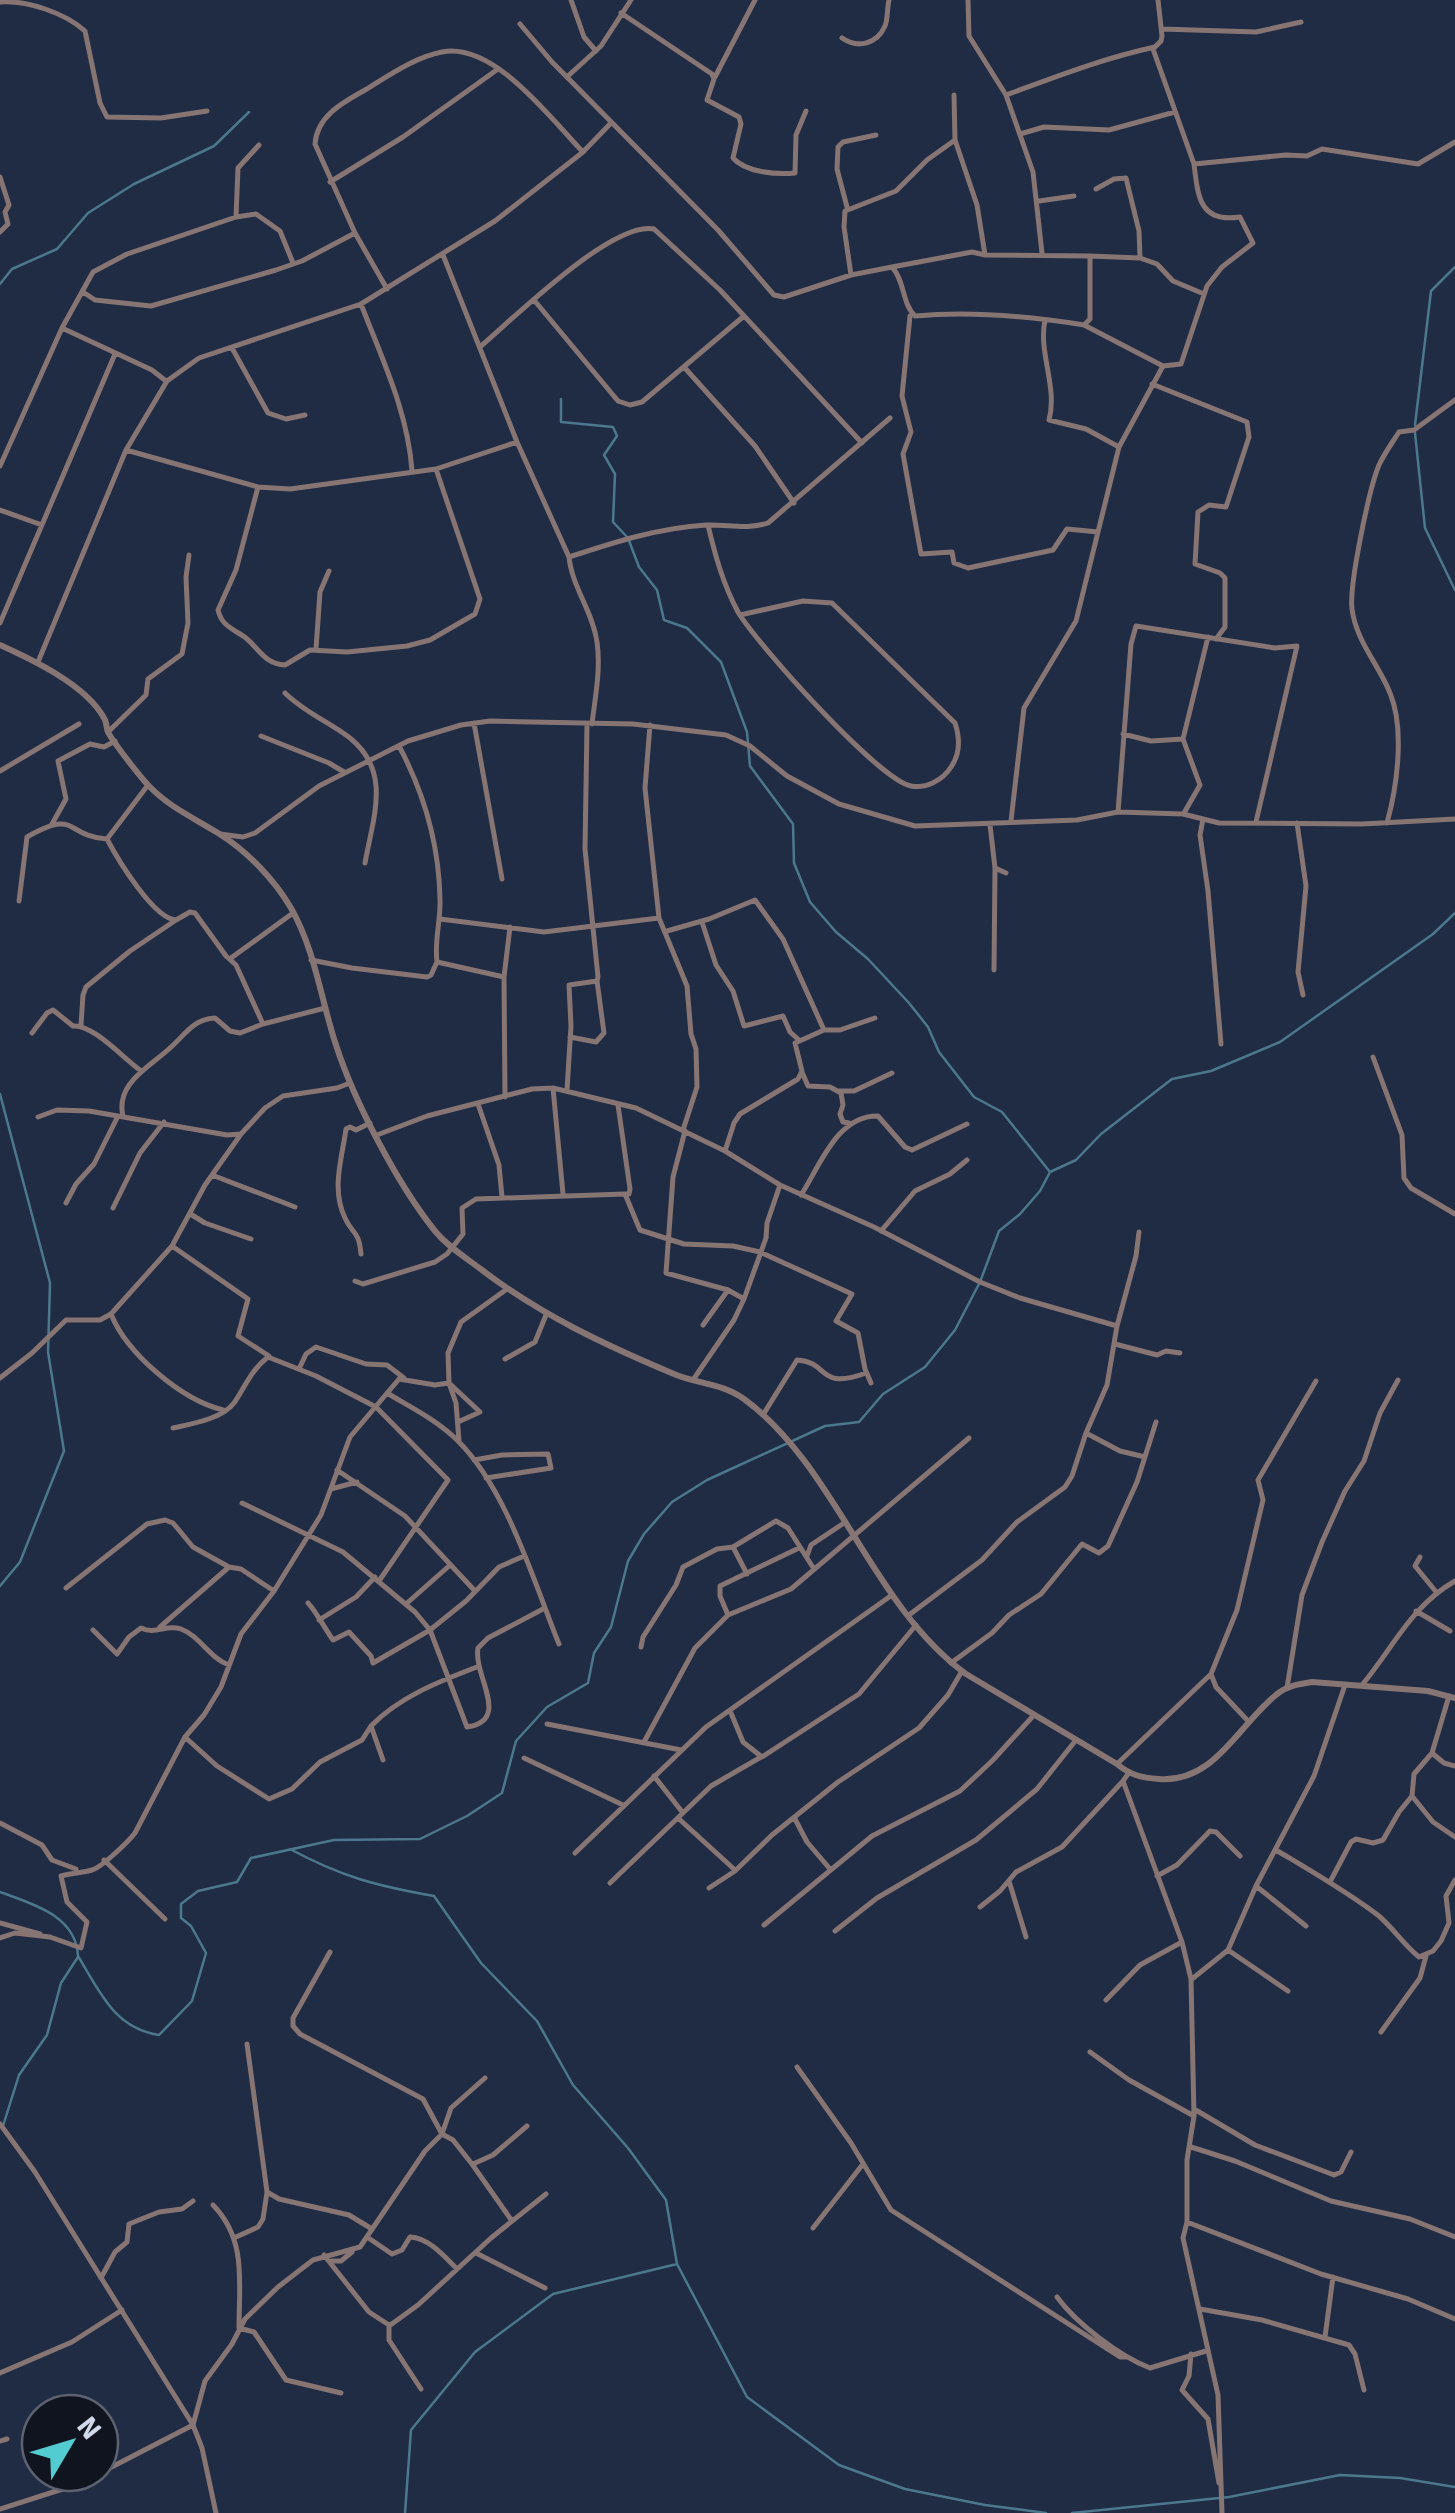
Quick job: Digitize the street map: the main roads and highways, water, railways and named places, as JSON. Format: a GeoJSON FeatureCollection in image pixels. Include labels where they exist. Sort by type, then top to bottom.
{"type":"FeatureCollection","features":[{"type":"Feature","properties":{"kind":"waterway"},"geometry":{"type":"LineString","coordinates":[[0,284],[12,269],[57,249],[88,213],[134,184],[214,146],[249,112]]}},
{"type":"Feature","properties":{"kind":"waterway"},"geometry":{"type":"LineString","coordinates":[[1415,425],[1431,291],[1455,267]]}},
{"type":"Feature","properties":{"kind":"waterway"},"geometry":{"type":"LineString","coordinates":[[561,399],[561,422],[613,427],[617,436],[604,455],[615,474],[613,522],[628,538],[639,567],[657,590],[664,620],[687,628],[721,662],[747,732],[750,766],[793,824],[794,863],[810,902],[909,1003],[928,1027],[939,1052],[974,1097],[1002,1112],[1050,1172]]}},
{"type":"Feature","properties":{"kind":"waterway"},"geometry":{"type":"LineString","coordinates":[[1415,433],[1425,528],[1455,590]]}},
{"type":"Feature","properties":{"kind":"waterway"},"geometry":{"type":"LineString","coordinates":[[0,1892],[61,1921],[110,2006],[130,2025],[159,2035],[192,2001],[206,1953],[191,1926],[181,1918],[181,1904],[198,1891],[237,1882],[251,1858],[334,1840],[420,1839],[502,1793],[516,1741],[547,1707],[588,1683],[594,1653],[611,1627],[628,1561],[644,1534],[672,1502],[707,1480],[825,1426],[859,1422],[883,1394],[925,1367],[955,1330],[980,1282],[999,1231],[1040,1191],[1050,1172],[1076,1160],[1101,1134],[1172,1079],[1211,1071],[1280,1042],[1433,934],[1455,913]]}},
{"type":"Feature","properties":{"kind":"waterway"},"geometry":{"type":"LineString","coordinates":[[0,1094],[50,1283],[48,1352],[64,1451],[20,1562],[0,1586]]}},
{"type":"Feature","properties":{"kind":"waterway"},"geometry":{"type":"LineString","coordinates":[[290,1849],[360,1879],[434,1896],[481,1963],[537,2021],[573,2085],[628,2148],[666,2200],[677,2264],[747,2397],[839,2465],[905,2489],[1046,2513]]}},
{"type":"Feature","properties":{"kind":"waterway"},"geometry":{"type":"LineString","coordinates":[[3,2126],[19,2075],[47,2035],[61,1983],[78,1957]]}},
{"type":"Feature","properties":{"kind":"waterway"},"geometry":{"type":"LineString","coordinates":[[405,2513],[411,2430],[475,2352],[553,2294],[677,2264]]}},
{"type":"Feature","properties":{"kind":"waterway"},"geometry":{"type":"LineString","coordinates":[[1072,2513],[1229,2497],[1340,2475],[1400,2478],[1455,2487]]}}]}
